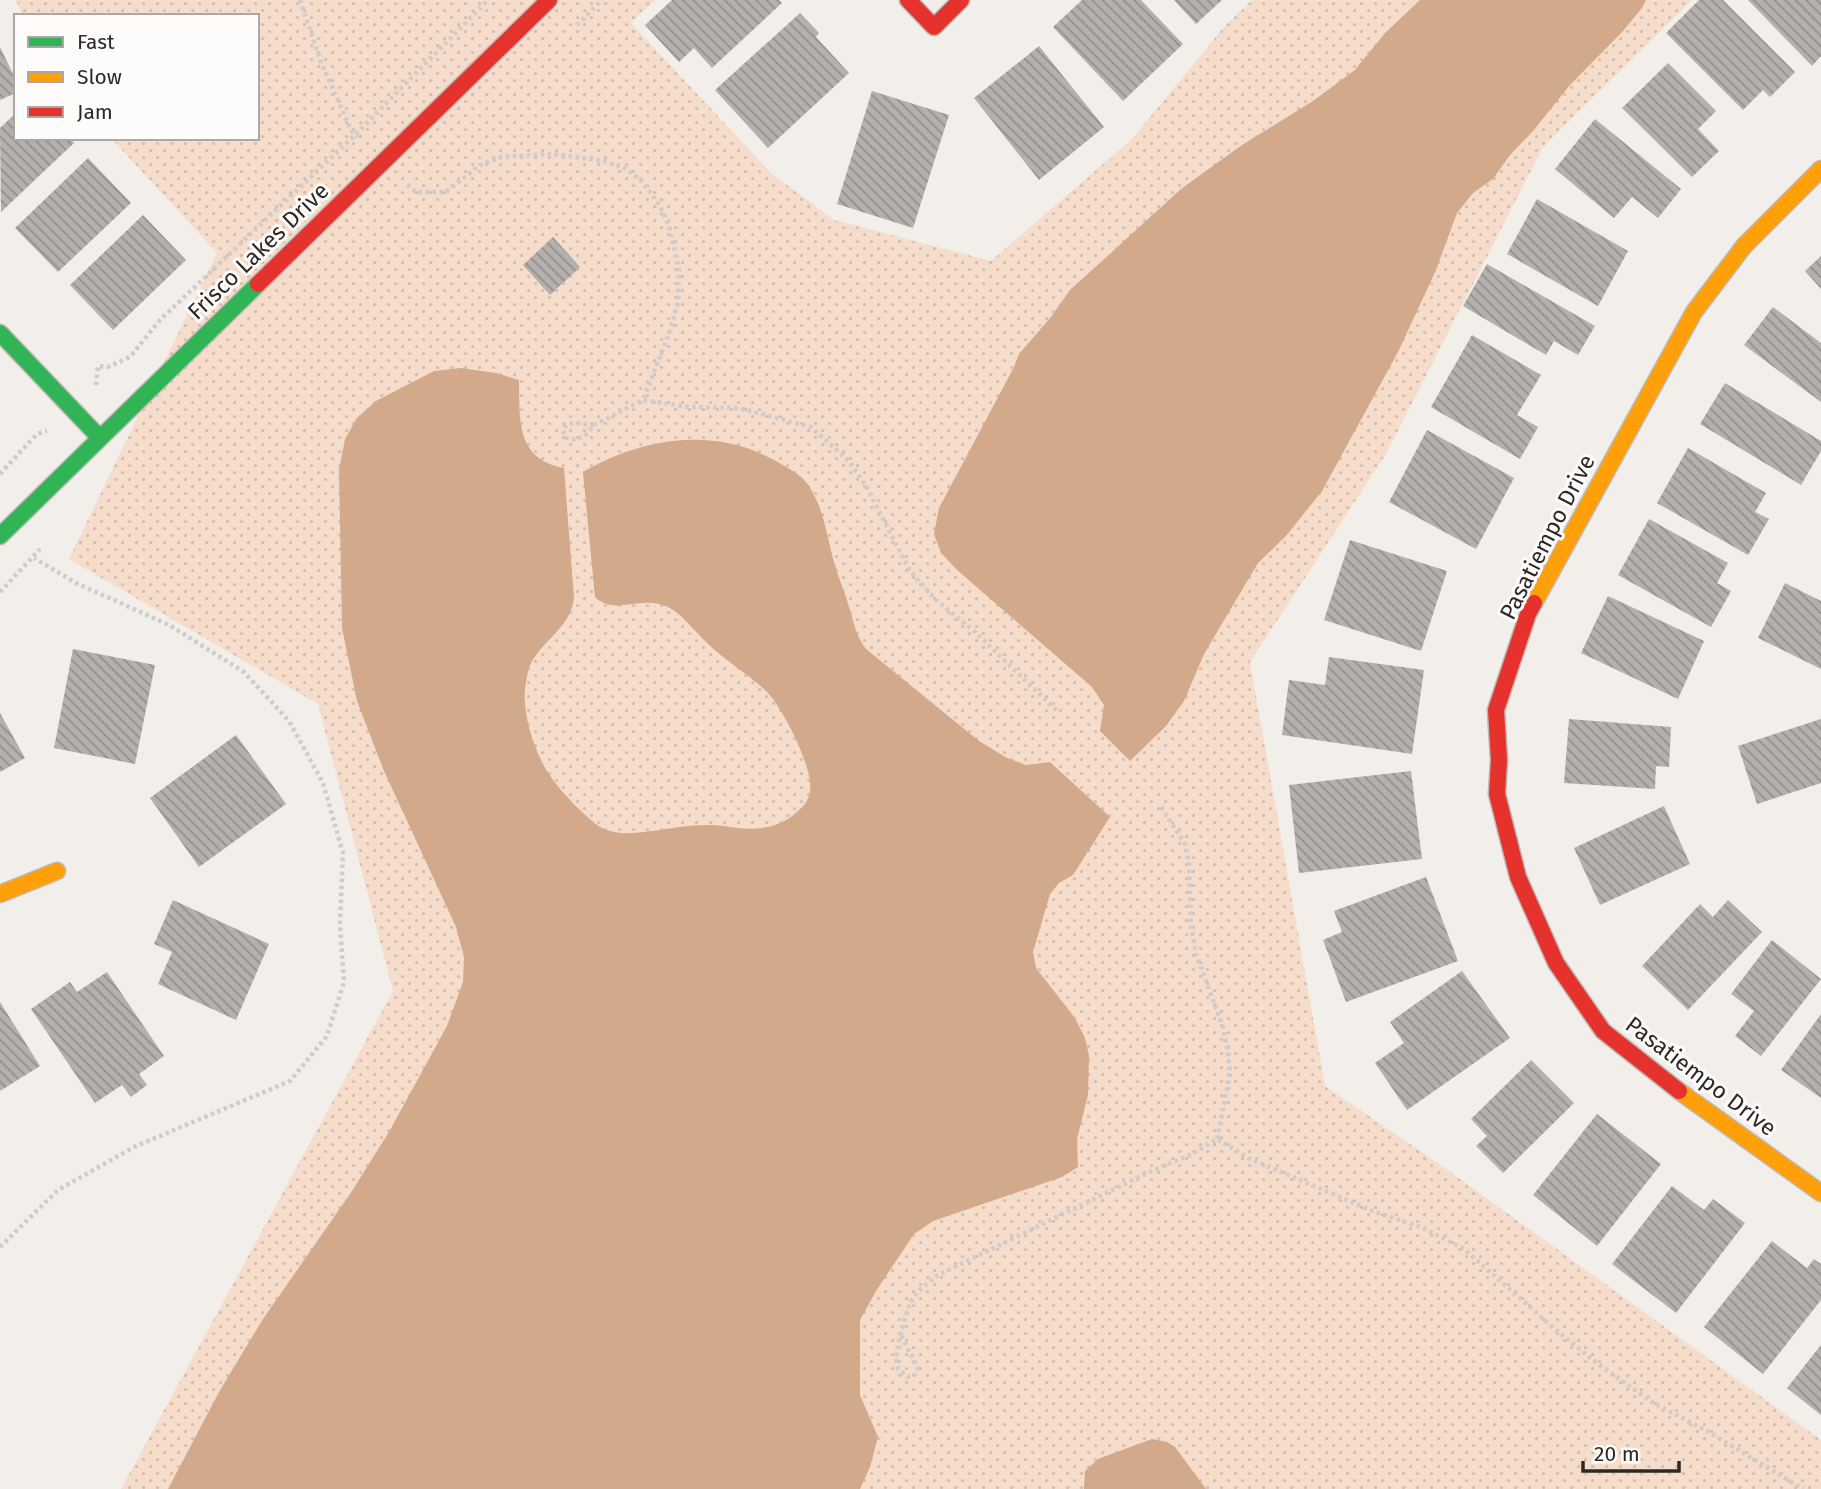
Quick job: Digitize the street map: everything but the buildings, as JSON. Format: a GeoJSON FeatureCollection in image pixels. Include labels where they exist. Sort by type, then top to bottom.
{"type":"FeatureCollection","features":[{"type":"Feature","properties":{"kind":"street","name":"Frisco Lakes Drive"},"geometry":{"type":"LineString","coordinates":[[0,536],[549,0]]}},
{"type":"Feature","properties":{"kind":"street"},"geometry":{"type":"LineString","coordinates":[[908,0],[934,27],[961,0]]}},
{"type":"Feature","properties":{"kind":"street","name":"Pasatiempo Drive"},"geometry":{"type":"LineString","coordinates":[[1821,169],[1744,246],[1694,312],[1528,614],[1496,710],[1499,760],[1497,794],[1518,877],[1556,963],[1603,1031],[1687,1097],[1821,1193]]}},
{"type":"Feature","properties":{"kind":"street"},"geometry":{"type":"LineString","coordinates":[[0,333],[100,438]]}},
{"type":"Feature","properties":{"kind":"street"},"geometry":{"type":"LineString","coordinates":[[0,894],[57,872]]}},
{"type":"Feature","properties":{"kind":"path"},"geometry":{"type":"LineString","coordinates":[[300,0],[321,62],[351,130],[398,178],[416,192],[446,192],[480,165],[502,157],[528,154],[604,160],[622,167],[642,181],[660,206],[669,226],[679,269],[678,302],[670,331],[642,401]]}},
{"type":"Feature","properties":{"kind":"path"},"geometry":{"type":"LineString","coordinates":[[96,386],[98,366],[108,367],[130,357],[160,320],[355,135],[488,0]]}},
{"type":"Feature","properties":{"kind":"path"},"geometry":{"type":"LineString","coordinates":[[594,425],[574,423],[566,425],[563,430],[565,437],[570,440],[584,437],[594,425],[642,401],[689,407],[739,408],[811,427],[849,461],[867,488],[910,571],[936,600],[974,631],[1059,713]]}},
{"type":"Feature","properties":{"kind":"path"},"geometry":{"type":"LineString","coordinates":[[0,474],[37,434],[48,430]]}},
{"type":"Feature","properties":{"kind":"path"},"geometry":{"type":"LineString","coordinates":[[0,592],[34,558],[76,583],[169,625],[244,672],[289,721],[323,783],[343,853],[340,924],[344,982],[327,1036],[290,1081],[134,1147],[58,1190],[0,1247]]}},
{"type":"Feature","properties":{"kind":"path"},"geometry":{"type":"LineString","coordinates":[[901,1336],[918,1368],[916,1374],[908,1377],[896,1364],[901,1336],[910,1302],[937,1275],[1147,1173],[1192,1154],[1217,1139],[1230,1074],[1228,1053],[1223,1027],[1196,954],[1191,926],[1189,864],[1185,844],[1161,807]]}},
{"type":"Feature","properties":{"kind":"path"},"geometry":{"type":"LineString","coordinates":[[1217,1139],[1248,1158],[1373,1211],[1423,1228],[1464,1250],[1556,1330],[1655,1404],[1707,1431],[1803,1489]]}},
{"type":"Feature","properties":{"kind":"shaded area"},"geometry":{"type":"Polygon","coordinates":[[[16,0],[655,0],[631,23],[771,173],[834,220],[991,261],[1132,139],[1224,27],[1252,0],[1692,0],[1543,147],[1386,454],[1250,662],[1325,1086],[1442,1166],[1821,1440],[1821,1489],[121,1489],[393,991],[318,704],[69,559],[217,253],[113,140],[259,140],[259,14],[22,14],[16,0]]]}},
{"type":"Feature","properties":{"kind":"shaded area"},"geometry":{"type":"Polygon","coordinates":[[[1420,0],[1646,0],[1623,31],[1570,85],[1510,155],[1493,179],[1473,193],[1457,213],[1436,270],[1398,352],[1322,491],[1286,536],[1258,563],[1204,654],[1184,701],[1166,726],[1130,761],[1100,731],[1104,705],[1092,687],[941,553],[934,534],[939,508],[1019,354],[1070,290],[1181,189],[1355,70],[1385,33],[1420,0]]]}},
{"type":"Feature","properties":{"kind":"shaded area"},"geometry":{"type":"Polygon","coordinates":[[[461,368],[496,373],[519,380],[521,423],[528,446],[536,456],[564,468],[574,598],[564,623],[540,650],[528,670],[525,702],[531,733],[545,768],[565,795],[599,826],[625,833],[701,825],[763,828],[792,816],[804,805],[810,791],[810,781],[802,754],[788,723],[766,691],[703,640],[670,608],[649,603],[612,605],[595,597],[583,472],[629,451],[677,440],[727,443],[751,449],[774,460],[804,480],[812,491],[825,523],[837,571],[855,626],[866,649],[979,741],[1007,758],[1026,765],[1050,762],[1110,817],[1073,875],[1059,883],[1050,894],[1033,952],[1036,968],[1075,1018],[1085,1038],[1089,1056],[1088,1095],[1077,1139],[1078,1167],[1062,1177],[933,1221],[914,1234],[860,1320],[860,1395],[878,1437],[870,1467],[860,1489],[168,1489],[219,1392],[263,1319],[350,1194],[389,1132],[447,1026],[463,982],[464,957],[456,927],[384,771],[357,701],[342,628],[339,470],[345,439],[357,418],[376,401],[434,371],[461,368]]]}},
{"type":"Feature","properties":{"kind":"shaded area"},"geometry":{"type":"Polygon","coordinates":[[[1152,1439],[1175,1447],[1206,1489],[1084,1489],[1085,1471],[1098,1459],[1152,1439]]]}},
{"type":"Feature","properties":{"kind":"traffic: fast"},"geometry":{"type":"LineString","coordinates":[[0,536],[258,284]]}},
{"type":"Feature","properties":{"kind":"traffic: fast"},"geometry":{"type":"LineString","coordinates":[[0,333],[100,438]]}},
{"type":"Feature","properties":{"kind":"traffic: slow"},"geometry":{"type":"LineString","coordinates":[[1534,603],[1694,312],[1744,246],[1821,169]]}},
{"type":"Feature","properties":{"kind":"traffic: slow"},"geometry":{"type":"LineString","coordinates":[[0,894],[57,871]]}},
{"type":"Feature","properties":{"kind":"traffic: slow"},"geometry":{"type":"LineString","coordinates":[[1679,1091],[1821,1193]]}},
{"type":"Feature","properties":{"kind":"traffic: jam"},"geometry":{"type":"LineString","coordinates":[[258,284],[549,0]]}},
{"type":"Feature","properties":{"kind":"traffic: jam"},"geometry":{"type":"LineString","coordinates":[[908,0],[934,27],[961,0]]}},
{"type":"Feature","properties":{"kind":"traffic: jam"},"geometry":{"type":"LineString","coordinates":[[1534,603],[1496,710],[1499,760],[1497,794],[1518,877],[1556,963],[1603,1031],[1679,1091]]}}]}
